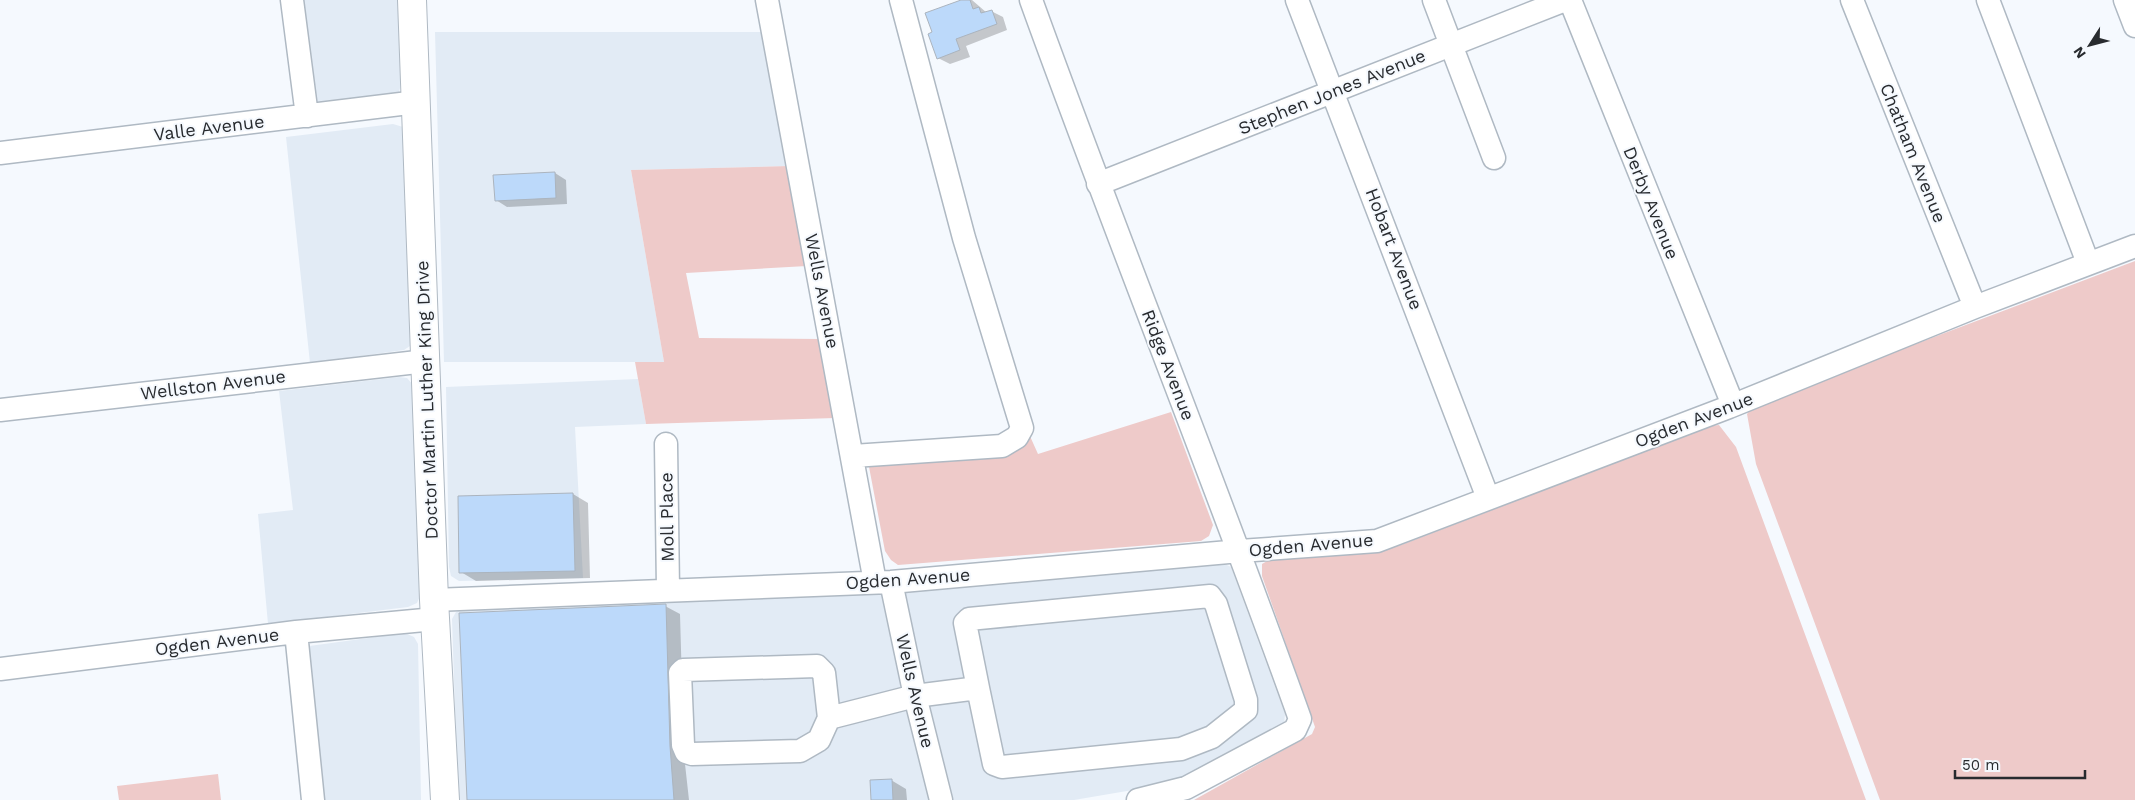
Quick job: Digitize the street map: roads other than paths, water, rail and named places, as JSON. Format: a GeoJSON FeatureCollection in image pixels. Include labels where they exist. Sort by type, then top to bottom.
{"type":"FeatureCollection","features":[{"type":"Feature","properties":{"kind":"main road","name":"Doctor Martin Luther King Drive"},"geometry":{"type":"LineString","coordinates":[[412,0],[435,610],[445,800]]}},
{"type":"Feature","properties":{"kind":"street"},"geometry":{"type":"LineString","coordinates":[[292,0],[307,116]]}},
{"type":"Feature","properties":{"kind":"street","name":"Wells Avenue"},"geometry":{"type":"LineString","coordinates":[[767,0],[853,456],[883,582],[915,696],[941,800]]}},
{"type":"Feature","properties":{"kind":"street"},"geometry":{"type":"LineString","coordinates":[[853,456],[1002,446],[1017,437],[1022,428],[964,238],[901,0]]}},
{"type":"Feature","properties":{"kind":"street","name":"Ridge Avenue"},"geometry":{"type":"LineString","coordinates":[[1031,0],[1098,184],[1240,551],[1300,719],[1295,730],[1186,788],[1138,800]]}},
{"type":"Feature","properties":{"kind":"street","name":"Hobart Avenue"},"geometry":{"type":"LineString","coordinates":[[1297,0],[1334,91],[1488,498]]}},
{"type":"Feature","properties":{"kind":"street"},"geometry":{"type":"LineString","coordinates":[[1434,0],[1494,158]]}},
{"type":"Feature","properties":{"kind":"street","name":"Stephen Jones Avenue"},"geometry":{"type":"LineString","coordinates":[[1098,184],[1565,0]]}},
{"type":"Feature","properties":{"kind":"street","name":"Derby Avenue"},"geometry":{"type":"LineString","coordinates":[[1570,0],[1733,405]]}},
{"type":"Feature","properties":{"kind":"street","name":"Chatham Avenue"},"geometry":{"type":"LineString","coordinates":[[1852,0],[1974,306]]}},
{"type":"Feature","properties":{"kind":"street"},"geometry":{"type":"LineString","coordinates":[[1988,0],[2088,263]]}},
{"type":"Feature","properties":{"kind":"street"},"geometry":{"type":"LineString","coordinates":[[2125,0],[2135,26]]}},
{"type":"Feature","properties":{"kind":"street","name":"Valle Avenue"},"geometry":{"type":"LineString","coordinates":[[0,153],[417,102]]}},
{"type":"Feature","properties":{"kind":"street","name":"Ogden Avenue"},"geometry":{"type":"LineString","coordinates":[[0,669],[296,632],[435,610],[668,590],[883,582],[1377,541],[1733,405],[1974,306],[2135,246]]}},
{"type":"Feature","properties":{"kind":"street","name":"Wellston Avenue"},"geometry":{"type":"LineString","coordinates":[[0,410],[426,361]]}},
{"type":"Feature","properties":{"kind":"street","name":"Moll Place"},"geometry":{"type":"LineString","coordinates":[[666,444],[668,590]]}},
{"type":"Feature","properties":{"kind":"street"},"geometry":{"type":"LineString","coordinates":[[1210,596],[1216,604],[1246,700],[1246,710],[1212,737],[1181,750],[1002,768],[994,764],[978,688],[965,623],[969,619],[1210,596]]}},
{"type":"Feature","properties":{"kind":"street"},"geometry":{"type":"LineString","coordinates":[[296,632],[313,800]]}},
{"type":"Feature","properties":{"kind":"street"},"geometry":{"type":"LineString","coordinates":[[817,666],[824,673],[829,718],[819,740],[800,751],[692,754],[686,752],[683,745],[680,673],[683,670],[817,666]]}},
{"type":"Feature","properties":{"kind":"street"},"geometry":{"type":"LineString","coordinates":[[829,718],[915,696],[978,688]]}}]}
